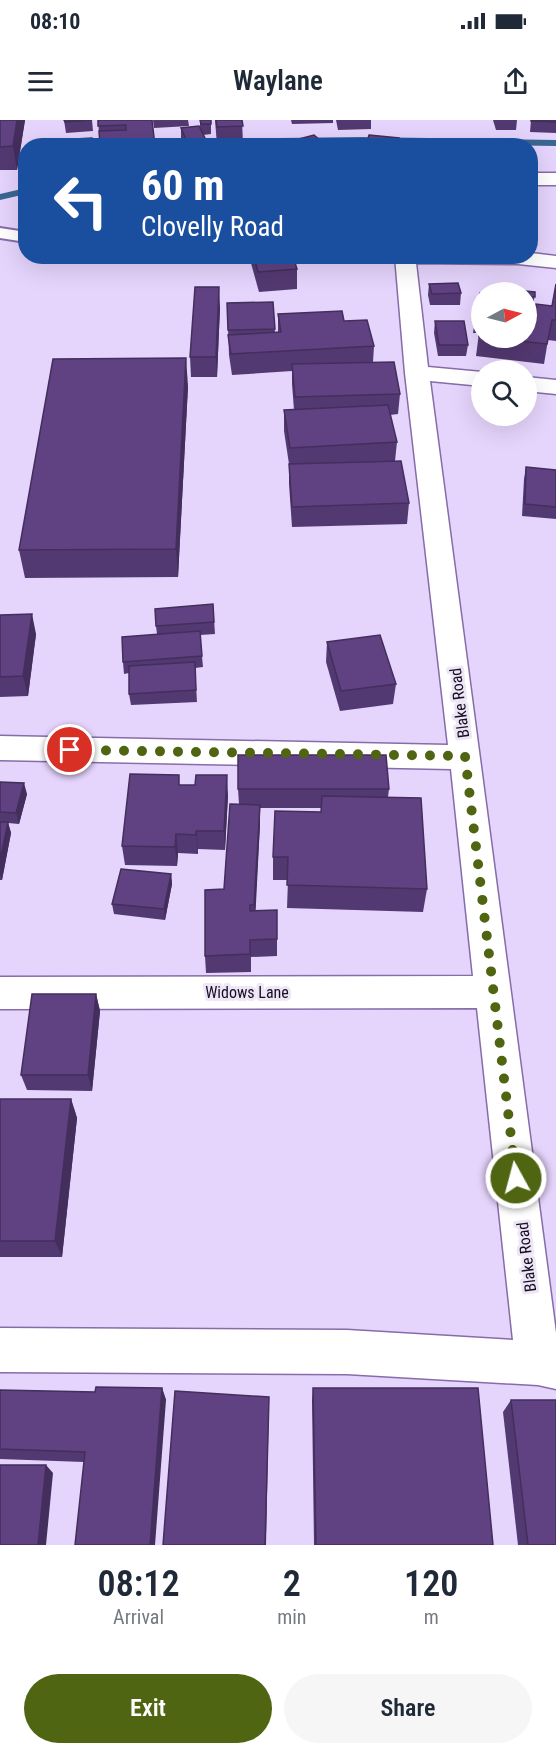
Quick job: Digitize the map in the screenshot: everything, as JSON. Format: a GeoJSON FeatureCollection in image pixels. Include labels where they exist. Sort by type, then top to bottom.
{"type":"FeatureCollection","features":[{"type":"Feature","properties":{"kind":"street"},"geometry":{"type":"LineString","coordinates":[[538,179],[556,179]]}},
{"type":"Feature","properties":{"kind":"street"},"geometry":{"type":"LineString","coordinates":[[538,260],[556,262]]}},
{"type":"Feature","properties":{"kind":"street","name":"Blake Road"},"geometry":{"type":"LineString","coordinates":[[0,1350],[347,1352],[547,1365],[494,992],[417,373],[406,264]]}},
{"type":"Feature","properties":{"kind":"street"},"geometry":{"type":"LineString","coordinates":[[417,373],[471,378]]}},
{"type":"Feature","properties":{"kind":"street"},"geometry":{"type":"LineString","coordinates":[[537,385],[556,387]]}},
{"type":"Feature","properties":{"kind":"street"},"geometry":{"type":"LineString","coordinates":[[0,748],[465,756]]}},
{"type":"Feature","properties":{"kind":"street","name":"Widows Lane"},"geometry":{"type":"LineString","coordinates":[[0,993],[494,992]]}},
{"type":"Feature","properties":{"kind":"lane"},"geometry":{"type":"LineString","coordinates":[[0,232],[18,235]]}},
{"type":"Feature","properties":{"kind":"building"},"geometry":{"type":"Polygon","coordinates":[[[0,120],[17,120],[13,146],[0,147],[0,120]]]}},
{"type":"Feature","properties":{"kind":"building"},"geometry":{"type":"Polygon","coordinates":[[[64,120],[92,120],[65,122],[64,120]]]}},
{"type":"Feature","properties":{"kind":"building"},"geometry":{"type":"Polygon","coordinates":[[[98,120],[152,120],[154,138],[100,138],[99,131],[126,130],[126,125],[98,126],[98,120]]]}},
{"type":"Feature","properties":{"kind":"building"},"geometry":{"type":"Polygon","coordinates":[[[200,120],[211,120],[211,124],[201,124],[200,120]]]}},
{"type":"Feature","properties":{"kind":"building"},"geometry":{"type":"Polygon","coordinates":[[[216,120],[242,120],[243,126],[217,127],[216,120]]]}},
{"type":"Feature","properties":{"kind":"building"},"geometry":{"type":"Polygon","coordinates":[[[556,120],[556,122],[531,121],[556,120]]]}},
{"type":"Feature","properties":{"kind":"building"},"geometry":{"type":"Polygon","coordinates":[[[199,126],[205,138],[185,138],[181,128],[199,126]]]}},
{"type":"Feature","properties":{"kind":"building"},"geometry":{"type":"Polygon","coordinates":[[[369,135],[399,138],[368,138],[369,135]]]}},
{"type":"Feature","properties":{"kind":"building"},"geometry":{"type":"Polygon","coordinates":[[[256,264],[295,264],[297,269],[258,272],[256,264]]]}},
{"type":"Feature","properties":{"kind":"building"},"geometry":{"type":"Polygon","coordinates":[[[458,283],[461,293],[432,294],[429,284],[458,283]]]}},
{"type":"Feature","properties":{"kind":"building"},"geometry":{"type":"Polygon","coordinates":[[[556,284],[556,320],[552,320],[547,344],[537,343],[537,304],[552,306],[556,284]]]}},
{"type":"Feature","properties":{"kind":"building"},"geometry":{"type":"Polygon","coordinates":[[[195,287],[219,287],[216,357],[190,357],[195,287]]]}},
{"type":"Feature","properties":{"kind":"building"},"geometry":{"type":"Polygon","coordinates":[[[273,302],[275,329],[228,330],[227,303],[273,302]]]}},
{"type":"Feature","properties":{"kind":"building"},"geometry":{"type":"Polygon","coordinates":[[[342,311],[344,321],[367,320],[374,346],[231,354],[228,335],[281,332],[278,314],[342,311]]]}},
{"type":"Feature","properties":{"kind":"building"},"geometry":{"type":"Polygon","coordinates":[[[435,321],[464,321],[468,345],[439,345],[435,321]]]}},
{"type":"Feature","properties":{"kind":"building"},"geometry":{"type":"Polygon","coordinates":[[[186,358],[176,549],[19,550],[53,359],[186,358]]]}},
{"type":"Feature","properties":{"kind":"building"},"geometry":{"type":"Polygon","coordinates":[[[394,362],[400,394],[295,397],[292,364],[394,362]]]}},
{"type":"Feature","properties":{"kind":"building"},"geometry":{"type":"Polygon","coordinates":[[[388,405],[397,442],[290,448],[284,410],[388,405]]]}},
{"type":"Feature","properties":{"kind":"building"},"geometry":{"type":"Polygon","coordinates":[[[401,461],[409,503],[292,507],[289,464],[401,461]]]}},
{"type":"Feature","properties":{"kind":"building"},"geometry":{"type":"Polygon","coordinates":[[[526,467],[556,470],[556,507],[525,504],[526,467]]]}},
{"type":"Feature","properties":{"kind":"building"},"geometry":{"type":"Polygon","coordinates":[[[213,604],[214,622],[156,626],[155,609],[213,604]]]}},
{"type":"Feature","properties":{"kind":"building"},"geometry":{"type":"Polygon","coordinates":[[[32,614],[23,676],[0,677],[0,615],[32,614]]]}},
{"type":"Feature","properties":{"kind":"building"},"geometry":{"type":"Polygon","coordinates":[[[200,631],[202,656],[123,662],[122,637],[200,631]]]}},
{"type":"Feature","properties":{"kind":"building"},"geometry":{"type":"Polygon","coordinates":[[[380,635],[396,684],[341,691],[327,642],[380,635]]]}},
{"type":"Feature","properties":{"kind":"building"},"geometry":{"type":"Polygon","coordinates":[[[195,662],[196,690],[129,694],[129,666],[195,662]]]}},
{"type":"Feature","properties":{"kind":"building"},"geometry":{"type":"Polygon","coordinates":[[[238,755],[386,755],[389,789],[238,789],[238,755]]]}},
{"type":"Feature","properties":{"kind":"building"},"geometry":{"type":"Polygon","coordinates":[[[130,774],[179,775],[179,785],[195,785],[196,775],[227,775],[224,831],[196,831],[196,835],[176,834],[175,847],[122,846],[130,774]]]}},
{"type":"Feature","properties":{"kind":"building"},"geometry":{"type":"Polygon","coordinates":[[[0,782],[24,783],[16,813],[0,812],[0,782]]]}},
{"type":"Feature","properties":{"kind":"building"},"geometry":{"type":"Polygon","coordinates":[[[322,796],[421,798],[427,889],[287,885],[288,857],[273,857],[275,811],[321,812],[322,796]]]}},
{"type":"Feature","properties":{"kind":"building"},"geometry":{"type":"Polygon","coordinates":[[[230,804],[260,805],[254,905],[250,905],[250,911],[277,910],[277,939],[250,940],[250,954],[205,956],[205,890],[224,889],[230,804]]]}},
{"type":"Feature","properties":{"kind":"building"},"geometry":{"type":"Polygon","coordinates":[[[0,822],[8,822],[0,861],[0,822]]]}},
{"type":"Feature","properties":{"kind":"building"},"geometry":{"type":"Polygon","coordinates":[[[121,869],[171,874],[164,909],[112,904],[121,869]]]}},
{"type":"Feature","properties":{"kind":"building"},"geometry":{"type":"Polygon","coordinates":[[[32,994],[96,994],[88,1075],[21,1075],[32,994]]]}},
{"type":"Feature","properties":{"kind":"building"},"geometry":{"type":"Polygon","coordinates":[[[0,1099],[71,1099],[55,1241],[0,1241],[0,1099]]]}},
{"type":"Feature","properties":{"kind":"building"},"geometry":{"type":"Polygon","coordinates":[[[96,1387],[162,1388],[150,1545],[75,1545],[85,1452],[0,1449],[0,1390],[95,1392],[96,1387]]]}},
{"type":"Feature","properties":{"kind":"building"},"geometry":{"type":"Polygon","coordinates":[[[313,1388],[478,1388],[493,1545],[316,1545],[313,1388]]]}},
{"type":"Feature","properties":{"kind":"building"},"geometry":{"type":"Polygon","coordinates":[[[175,1391],[269,1397],[265,1545],[163,1545],[175,1391]]]}},
{"type":"Feature","properties":{"kind":"building"},"geometry":{"type":"Polygon","coordinates":[[[511,1400],[556,1400],[556,1545],[528,1545],[511,1400]]]}},
{"type":"Feature","properties":{"kind":"building"},"geometry":{"type":"Polygon","coordinates":[[[0,1465],[46,1465],[38,1545],[0,1545],[0,1465]]]}},
{"type":"Feature","properties":{"kind":"waterway"},"geometry":{"type":"LineString","coordinates":[[538,143],[556,143]]}},
{"type":"Feature","properties":{"kind":"waterway"},"geometry":{"type":"LineString","coordinates":[[0,197],[18,193]]}},
{"type":"Feature","properties":{"kind":"route"},"geometry":{"type":"LineString","coordinates":[[70,750],[465,756],[516,1178]]}}]}
